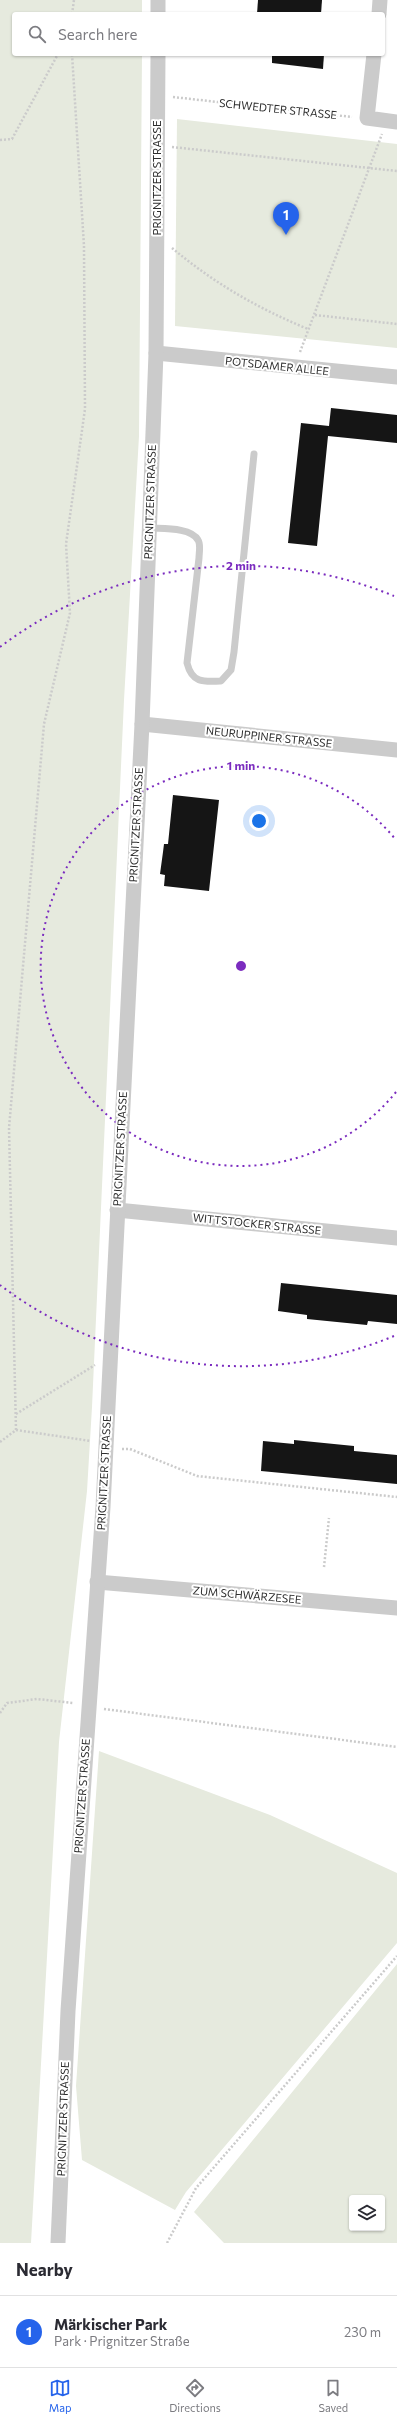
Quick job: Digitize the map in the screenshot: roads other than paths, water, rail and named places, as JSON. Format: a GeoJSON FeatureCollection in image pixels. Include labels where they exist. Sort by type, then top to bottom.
{"type":"FeatureCollection","features":[{"type":"Feature","properties":{"kind":"street"},"geometry":{"type":"LineString","coordinates":[[158,0],[158,12]]}},
{"type":"Feature","properties":{"kind":"street"},"geometry":{"type":"LineString","coordinates":[[379,12],[380,0]]}},
{"type":"Feature","properties":{"kind":"street","name":"PRIGNITZER STRASSE"},"geometry":{"type":"LineString","coordinates":[[58,2243],[68,2011],[106,1446],[142,724],[156,353],[158,56]]}},
{"type":"Feature","properties":{"kind":"street"},"geometry":{"type":"LineString","coordinates":[[374,56],[367,118],[392,121]]}},
{"type":"Feature","properties":{"kind":"street","name":"POTSDAMER ALLEE"},"geometry":{"type":"LineString","coordinates":[[156,353],[298,369],[397,377]]}},
{"type":"Feature","properties":{"kind":"street","name":"NEURUPPINER STRASSE"},"geometry":{"type":"LineString","coordinates":[[142,724],[397,750]]}},
{"type":"Feature","properties":{"kind":"street","name":"WITTSTOCKER STRASSE"},"geometry":{"type":"LineString","coordinates":[[117,1210],[397,1238]]}},
{"type":"Feature","properties":{"kind":"street","name":"ZUM SCHWÄRZESEE"},"geometry":{"type":"LineString","coordinates":[[97,1582],[397,1608]]}},
{"type":"Feature","properties":{"kind":"lane"},"geometry":{"type":"LineString","coordinates":[[149,528],[185,532],[195,536],[199,541],[199,558],[187,663],[190,674],[195,679],[207,682],[221,681],[231,670],[234,652],[254,454]]}},
{"type":"Feature","properties":{"kind":"place","name":"Märkischer Park"},"geometry":{"type":"Point","coordinates":[286,235]}}]}
